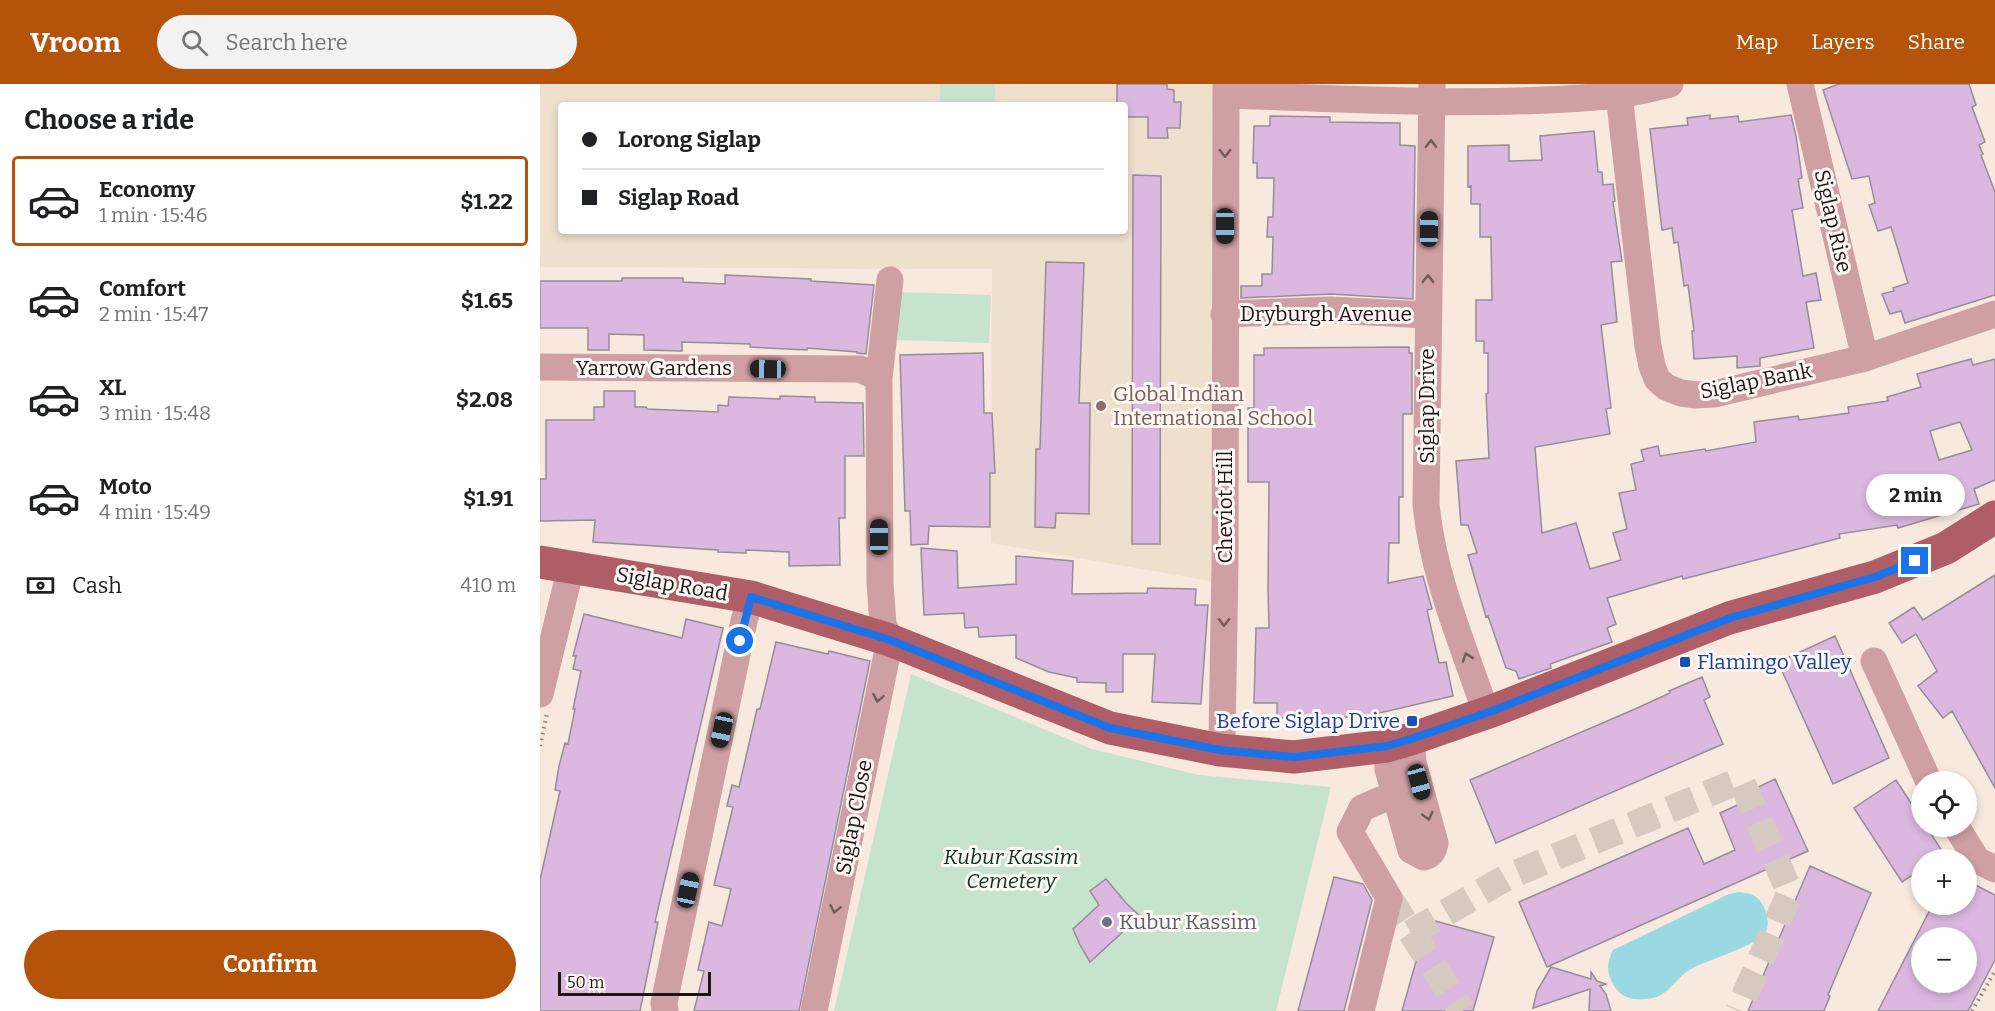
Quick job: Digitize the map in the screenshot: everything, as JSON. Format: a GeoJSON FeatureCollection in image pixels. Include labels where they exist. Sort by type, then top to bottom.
{"type":"FeatureCollection","features":[{"type":"Feature","properties":{"kind":"main road","name":"Siglap Road"},"geometry":{"type":"LineString","coordinates":[[556,564],[751,597],[886,632],[1110,728],[1220,750],[1294,757],[1399,742],[1492,711],[1730,618],[1875,577],[1946,548],[1995,517]]}},
{"type":"Feature","properties":{"kind":"main road"},"geometry":{"type":"LineString","coordinates":[[1946,548],[1995,543]]}},
{"type":"Feature","properties":{"kind":"street"},"geometry":{"type":"LineString","coordinates":[[1226,89],[1432,93],[1557,99],[1619,95],[1670,84]]}},
{"type":"Feature","properties":{"kind":"street","name":"Siglap Rise"},"geometry":{"type":"LineString","coordinates":[[1800,84],[1865,358]]}},
{"type":"Feature","properties":{"kind":"street","name":"Cheviot Hill"},"geometry":{"type":"LineString","coordinates":[[1220,750],[1225,564],[1226,89]]}},
{"type":"Feature","properties":{"kind":"street","name":"Siglap Drive"},"geometry":{"type":"LineString","coordinates":[[1432,93],[1426,504],[1431,545],[1443,589],[1486,713],[1492,711]]}},
{"type":"Feature","properties":{"kind":"street","name":"Siglap Bank"},"geometry":{"type":"LineString","coordinates":[[1619,95],[1648,346],[1657,379],[1666,387],[1681,393],[1714,394],[1865,358],[1995,314]]}},
{"type":"Feature","properties":{"kind":"street"},"geometry":{"type":"LineString","coordinates":[[886,632],[880,583],[879,378],[890,280]]}},
{"type":"Feature","properties":{"kind":"street","name":"Dryburgh Avenue"},"geometry":{"type":"LineString","coordinates":[[1224,314],[1331,310],[1427,315]]}},
{"type":"Feature","properties":{"kind":"street","name":"Yarrow Gardens"},"geometry":{"type":"LineString","coordinates":[[540,367],[860,369],[879,378]]}},
{"type":"Feature","properties":{"kind":"street"},"geometry":{"type":"LineString","coordinates":[[540,694],[556,564]]}},
{"type":"Feature","properties":{"kind":"street"},"geometry":{"type":"LineString","coordinates":[[665,1011],[664,1004],[744,621],[751,597]]}},
{"type":"Feature","properties":{"kind":"street","name":"Siglap Close"},"geometry":{"type":"LineString","coordinates":[[814,1011],[886,632]]}},
{"type":"Feature","properties":{"kind":"street"},"geometry":{"type":"LineString","coordinates":[[1874,662],[1924,771]]}},
{"type":"Feature","properties":{"kind":"street"},"geometry":{"type":"LineString","coordinates":[[1399,742],[1413,762],[1435,843],[1434,850],[1424,857],[1411,850],[1388,769],[1399,742]]}},
{"type":"Feature","properties":{"kind":"street"},"geometry":{"type":"LineString","coordinates":[[1361,1011],[1389,898],[1350,832],[1362,808],[1395,794]]}},
{"type":"Feature","properties":{"kind":"street"},"geometry":{"type":"LineString","coordinates":[[1963,837],[1977,860],[1995,869]]}},
{"type":"Feature","properties":{"kind":"path"},"geometry":{"type":"LineString","coordinates":[[1972,1011],[1995,971]]}},
{"type":"Feature","properties":{"kind":"shaded area","name":"Global Indian International School"},"geometry":{"type":"Polygon","coordinates":[[[540,84],[1212,84],[1211,581],[991,543],[992,269],[540,267],[540,84]]]}},
{"type":"Feature","properties":{"kind":"green space"},"geometry":{"type":"Polygon","coordinates":[[[940,84],[995,84],[995,102],[940,102],[940,84]]]}},
{"type":"Feature","properties":{"kind":"green space"},"geometry":{"type":"Polygon","coordinates":[[[899,292],[991,295],[989,343],[897,340],[899,292]]]}},
{"type":"Feature","properties":{"kind":"green space","name":"Kubur Kassim Cemetery"},"geometry":{"type":"Polygon","coordinates":[[[911,674],[1092,749],[1199,775],[1331,787],[1276,1011],[834,1011],[911,674]]]}},
{"type":"Feature","properties":{"kind":"water"},"geometry":{"type":"Polygon","coordinates":[[[1739,892],[1754,896],[1763,904],[1768,920],[1764,935],[1743,947],[1688,971],[1657,997],[1635,999],[1617,990],[1608,971],[1609,959],[1613,950],[1729,894],[1739,892]]]}},
{"type":"Feature","properties":{"kind":"building"},"geometry":{"type":"Polygon","coordinates":[[[1117,84],[1167,84],[1167,89],[1174,90],[1174,102],[1181,102],[1180,128],[1167,128],[1168,138],[1148,138],[1148,117],[1128,117],[1128,102],[1117,102],[1117,84]]]}},
{"type":"Feature","properties":{"kind":"building"},"geometry":{"type":"Polygon","coordinates":[[[1839,84],[1969,84],[1976,105],[1972,107],[1985,142],[1979,145],[1983,154],[1981,155],[1995,192],[1995,295],[1905,323],[1901,311],[1890,314],[1882,294],[1894,291],[1893,288],[1908,283],[1891,227],[1878,231],[1869,205],[1875,203],[1869,176],[1852,179],[1823,90],[1839,84]]]}},
{"type":"Feature","properties":{"kind":"building"},"geometry":{"type":"Polygon","coordinates":[[[1710,115],[1710,119],[1738,116],[1739,122],[1791,115],[1796,136],[1802,178],[1798,179],[1803,208],[1792,210],[1803,276],[1816,273],[1821,300],[1806,302],[1814,348],[1760,358],[1760,366],[1737,368],[1737,356],[1694,359],[1692,331],[1694,331],[1688,285],[1684,286],[1678,242],[1674,243],[1672,228],[1662,230],[1650,129],[1688,125],[1687,118],[1710,115]]]}},
{"type":"Feature","properties":{"kind":"building"},"geometry":{"type":"Polygon","coordinates":[[[1270,116],[1330,117],[1330,122],[1400,123],[1400,145],[1415,146],[1413,299],[1331,294],[1241,298],[1241,286],[1262,286],[1262,274],[1272,274],[1273,237],[1267,237],[1268,217],[1273,217],[1274,178],[1257,178],[1257,163],[1253,163],[1254,126],[1270,126],[1270,116]]]}},
{"type":"Feature","properties":{"kind":"building"},"geometry":{"type":"Polygon","coordinates":[[[1594,131],[1598,172],[1602,172],[1603,185],[1613,184],[1615,201],[1613,202],[1622,261],[1611,262],[1617,322],[1601,325],[1611,408],[1606,409],[1610,434],[1535,447],[1542,533],[1576,523],[1590,569],[1621,560],[1613,533],[1627,529],[1619,493],[1636,490],[1631,464],[1644,461],[1641,450],[1658,446],[1660,456],[1756,442],[1754,422],[1798,416],[1799,420],[1849,413],[1848,407],[1888,401],[1887,397],[1921,387],[1917,374],[1971,359],[1973,365],[1995,359],[1995,480],[1974,489],[1979,504],[1898,528],[1897,525],[1839,534],[1840,538],[1683,579],[1682,576],[1607,598],[1616,624],[1607,628],[1612,642],[1550,664],[1551,668],[1519,679],[1516,671],[1506,668],[1488,616],[1486,617],[1468,555],[1477,553],[1468,525],[1461,525],[1456,461],[1489,458],[1486,394],[1488,393],[1488,353],[1484,353],[1484,341],[1476,341],[1476,300],[1492,300],[1491,237],[1480,237],[1480,204],[1471,204],[1471,186],[1468,187],[1468,146],[1509,145],[1509,161],[1542,160],[1540,136],[1594,131]],[[1960,422],[1930,431],[1939,460],[1972,450],[1960,422]]]}},
{"type":"Feature","properties":{"kind":"building"},"geometry":{"type":"Polygon","coordinates":[[[1133,175],[1161,176],[1160,544],[1132,544],[1133,175]]]}},
{"type":"Feature","properties":{"kind":"building"},"geometry":{"type":"Polygon","coordinates":[[[1046,262],[1084,263],[1079,403],[1090,403],[1089,514],[1056,513],[1055,528],[1035,527],[1036,449],[1040,449],[1046,262]]]}},
{"type":"Feature","properties":{"kind":"building"},"geometry":{"type":"Polygon","coordinates":[[[725,275],[874,285],[866,354],[807,348],[807,350],[750,347],[750,344],[682,342],[682,351],[644,350],[644,335],[609,334],[609,350],[588,350],[588,328],[540,328],[540,281],[683,278],[683,282],[725,284],[725,275]]]}},
{"type":"Feature","properties":{"kind":"building"},"geometry":{"type":"Polygon","coordinates":[[[1409,347],[1409,353],[1412,353],[1412,414],[1403,414],[1403,497],[1399,497],[1399,543],[1389,543],[1388,583],[1423,576],[1432,609],[1427,610],[1439,663],[1446,662],[1453,696],[1362,717],[1277,718],[1277,703],[1254,703],[1256,628],[1269,628],[1269,482],[1248,482],[1248,408],[1254,408],[1254,355],[1264,355],[1264,348],[1409,347]]]}},
{"type":"Feature","properties":{"kind":"building"},"geometry":{"type":"Polygon","coordinates":[[[983,353],[984,413],[992,413],[995,473],[990,473],[990,527],[929,526],[928,544],[911,545],[910,511],[905,511],[900,355],[983,353]]]}},
{"type":"Feature","properties":{"kind":"building"},"geometry":{"type":"Polygon","coordinates":[[[604,391],[635,391],[635,407],[646,407],[647,409],[718,412],[718,405],[728,406],[729,397],[780,399],[780,396],[815,397],[815,402],[863,403],[864,456],[845,456],[845,518],[839,518],[840,565],[789,566],[789,552],[746,550],[746,553],[718,552],[718,550],[593,542],[595,520],[540,521],[540,479],[546,479],[546,420],[594,420],[594,407],[604,407],[604,391]]]}},
{"type":"Feature","properties":{"kind":"building"},"geometry":{"type":"Polygon","coordinates":[[[921,548],[957,551],[958,588],[1016,584],[1016,556],[1073,561],[1072,594],[1147,593],[1148,588],[1196,589],[1195,605],[1208,605],[1201,704],[1152,702],[1155,654],[1123,654],[1123,692],[1106,692],[1106,683],[1077,682],[1077,678],[1049,672],[1016,658],[1016,635],[979,637],[978,627],[965,628],[964,613],[924,615],[921,548]]]}},
{"type":"Feature","properties":{"kind":"building"},"geometry":{"type":"Polygon","coordinates":[[[1995,575],[1995,788],[1952,711],[1943,718],[1918,686],[1937,671],[1916,634],[1902,643],[1889,623],[1914,607],[1923,620],[1995,575]]]}},
{"type":"Feature","properties":{"kind":"building"},"geometry":{"type":"Polygon","coordinates":[[[584,614],[682,638],[686,619],[723,628],[655,922],[658,922],[640,1011],[540,1011],[540,880],[560,791],[555,790],[559,766],[565,743],[568,744],[575,709],[573,709],[581,671],[573,669],[576,656],[573,656],[584,614]]]}},
{"type":"Feature","properties":{"kind":"building"},"geometry":{"type":"Polygon","coordinates":[[[1835,636],[1889,758],[1833,784],[1778,662],[1835,636]]]}},
{"type":"Feature","properties":{"kind":"building"},"geometry":{"type":"Polygon","coordinates":[[[776,642],[870,661],[799,1011],[694,1011],[704,971],[698,970],[709,922],[722,926],[731,889],[714,885],[733,807],[727,806],[732,785],[739,787],[757,709],[760,709],[776,642]]]}},
{"type":"Feature","properties":{"kind":"building"},"geometry":{"type":"Polygon","coordinates":[[[1702,677],[1710,697],[1704,700],[1723,744],[1496,843],[1470,780],[1635,709],[1702,677]]]}},
{"type":"Feature","properties":{"kind":"building"},"geometry":{"type":"Polygon","coordinates":[[[1775,779],[1808,851],[1547,967],[1519,902],[1688,828],[1704,864],[1735,850],[1720,813],[1755,797],[1752,790],[1775,779]]]}},
{"type":"Feature","properties":{"kind":"building"},"geometry":{"type":"Polygon","coordinates":[[[1896,780],[1911,803],[1911,837],[1933,837],[1941,849],[1911,849],[1911,876],[1902,882],[1854,808],[1896,780]]]}},
{"type":"Feature","properties":{"kind":"building"},"geometry":{"type":"Polygon","coordinates":[[[1810,866],[1871,893],[1828,995],[1830,996],[1824,1011],[1748,1011],[1810,866]]]}},
{"type":"Feature","properties":{"kind":"building"},"geometry":{"type":"Polygon","coordinates":[[[1334,877],[1363,884],[1372,900],[1344,1011],[1298,1011],[1334,877]]]}},
{"type":"Feature","properties":{"kind":"building","name":"Kubur Kassim"},"geometry":{"type":"Polygon","coordinates":[[[1106,879],[1140,916],[1090,962],[1073,929],[1099,905],[1090,891],[1106,879]]]}},
{"type":"Feature","properties":{"kind":"building"},"geometry":{"type":"Polygon","coordinates":[[[1977,886],[1995,895],[1995,960],[1968,1011],[1878,1011],[1911,947],[1911,993],[1977,993],[1977,927],[1921,927],[1927,915],[1977,915],[1977,886]]]}},
{"type":"Feature","properties":{"kind":"building"},"geometry":{"type":"Polygon","coordinates":[[[1428,919],[1494,937],[1473,1011],[1402,1011],[1428,919]]]}},
{"type":"Feature","properties":{"kind":"building"},"geometry":{"type":"Polygon","coordinates":[[[1551,967],[1591,979],[1591,972],[1597,981],[1606,984],[1600,986],[1606,994],[1611,1011],[1589,1011],[1590,989],[1533,1008],[1537,991],[1551,967]]]}},
{"type":"Feature","properties":{"kind":"tunnel"},"geometry":{"type":"LineString","coordinates":[[1411,933],[1507,877],[1741,780],[1790,893],[1738,1011]]}},
{"type":"Feature","properties":{"kind":"tunnel"},"geometry":{"type":"LineString","coordinates":[[1389,898],[1462,1011]]}},
{"type":"Feature","properties":{"kind":"place","name":"Global Indian International School"},"geometry":{"type":"Point","coordinates":[1101,406]}},
{"type":"Feature","properties":{"kind":"place","name":"Flamingo Valley"},"geometry":{"type":"Point","coordinates":[1685,662]}},
{"type":"Feature","properties":{"kind":"place","name":"Before Siglap Drive"},"geometry":{"type":"Point","coordinates":[1412,721]}},
{"type":"Feature","properties":{"kind":"place","name":"Kubur Kassim"},"geometry":{"type":"Point","coordinates":[1107,922]}},
{"type":"Feature","properties":{"kind":"route"},"geometry":{"type":"LineString","coordinates":[[740,641],[751,597],[890,640],[1110,728],[1220,750],[1294,757],[1387,746],[1411,739],[1492,711],[1730,618],[1875,577],[1915,561]]}}]}
